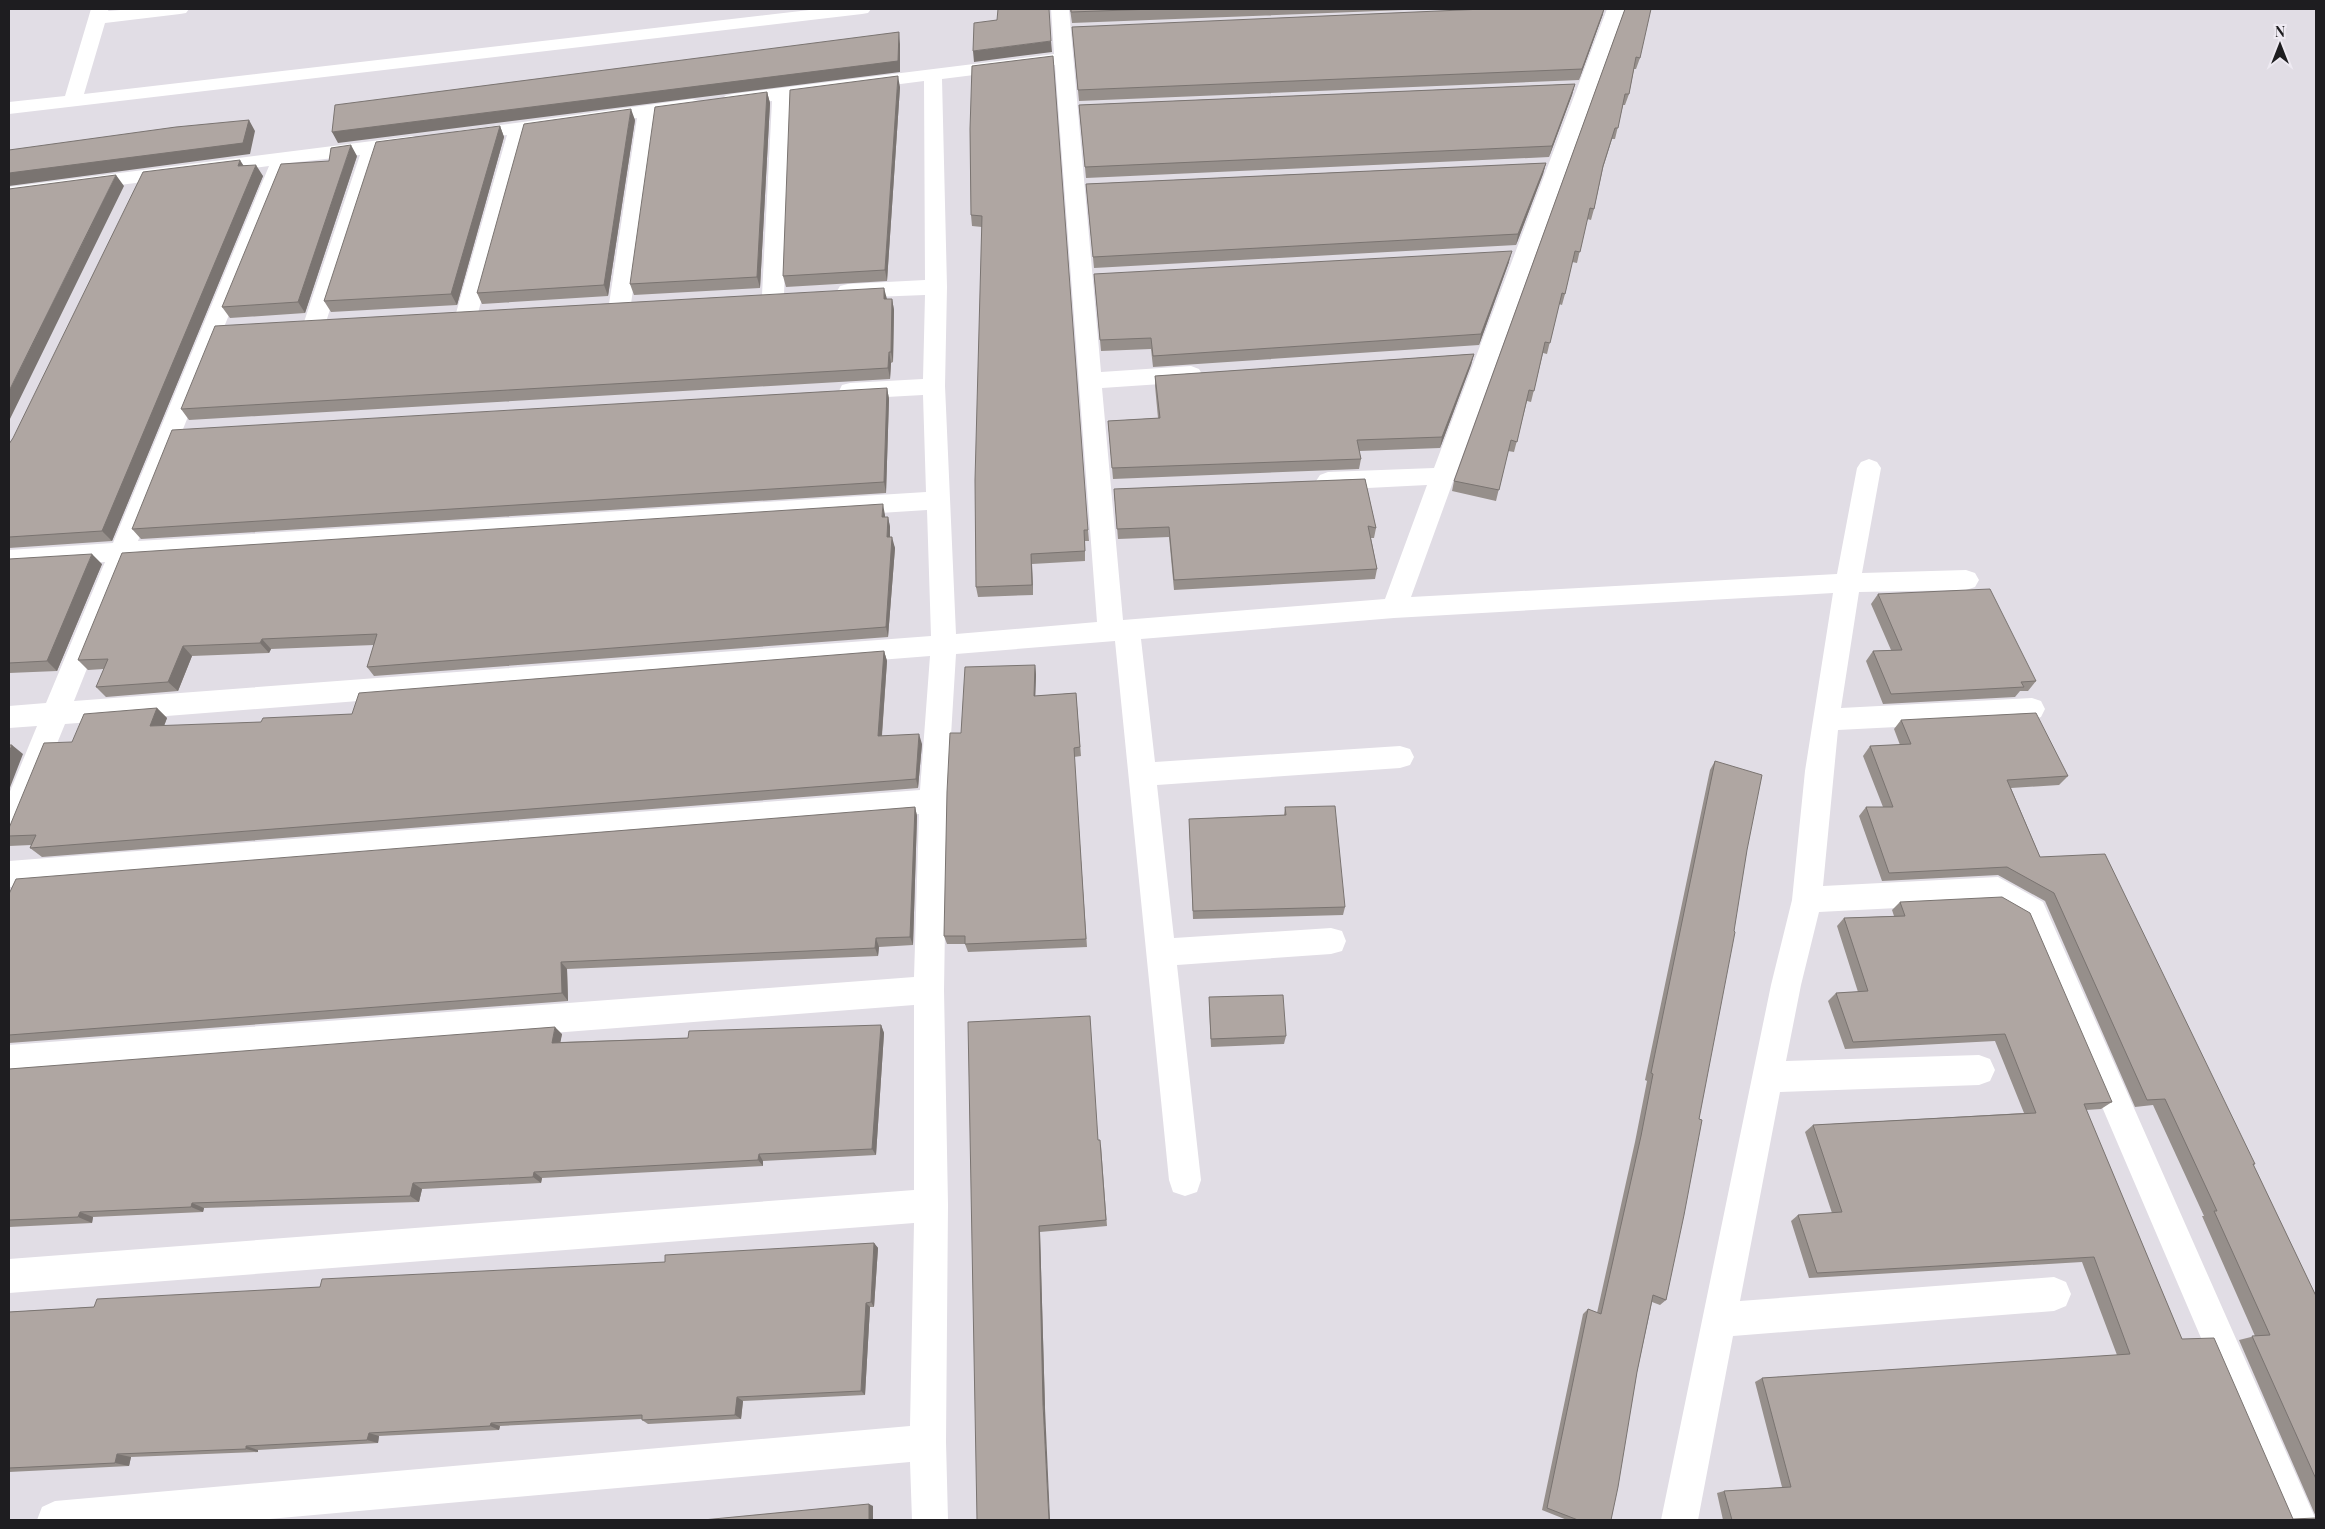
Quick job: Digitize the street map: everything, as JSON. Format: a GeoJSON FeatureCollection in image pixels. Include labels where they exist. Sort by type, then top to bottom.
{"type":"FeatureCollection","features":[{"type":"Feature","properties":{"kind":"street"},"geometry":{"type":"LineString","coordinates":[[72,100],[99,13],[180,9]]}},
{"type":"Feature","properties":{"kind":"street"},"geometry":{"type":"LineString","coordinates":[[9,108],[862,9]]}},
{"type":"Feature","properties":{"kind":"street"},"geometry":{"type":"LineString","coordinates":[[1060,9],[1071,30],[1064,58],[1078,108],[1092,276],[1090,381],[1109,490],[1119,630],[1142,774],[1184,1180]]}},
{"type":"Feature","properties":{"kind":"street"},"geometry":{"type":"LineString","coordinates":[[1394,608],[1443,476],[1478,355],[1577,87],[1616,9]]}},
{"type":"Feature","properties":{"kind":"street"},"geometry":{"type":"LineString","coordinates":[[451,137],[1064,58]]}},
{"type":"Feature","properties":{"kind":"street"},"geometry":{"type":"LineString","coordinates":[[930,1520],[928,1442],[931,1205],[929,990],[933,802],[944,645],[934,386],[936,287],[933,75]]}},
{"type":"Feature","properties":{"kind":"street"},"geometry":{"type":"LineString","coordinates":[[773,295],[782,93]]}},
{"type":"Feature","properties":{"kind":"street"},"geometry":{"type":"LineString","coordinates":[[620,304],[648,111]]}},
{"type":"Feature","properties":{"kind":"street"},"geometry":{"type":"LineString","coordinates":[[467,313],[519,128]]}},
{"type":"Feature","properties":{"kind":"street"},"geometry":{"type":"LineString","coordinates":[[9,193],[136,185],[282,159],[431,140]]}},
{"type":"Feature","properties":{"kind":"street"},"geometry":{"type":"LineString","coordinates":[[315,322],[372,147]]}},
{"type":"Feature","properties":{"kind":"street"},"geometry":{"type":"LineString","coordinates":[[9,827],[121,551],[180,431],[222,327],[282,159]]}},
{"type":"Feature","properties":{"kind":"street"},"geometry":{"type":"LineString","coordinates":[[831,292],[936,287]]}},
{"type":"Feature","properties":{"kind":"street"},"geometry":{"type":"LineString","coordinates":[[1090,381],[1210,373]]}},
{"type":"Feature","properties":{"kind":"street"},"geometry":{"type":"LineString","coordinates":[[825,393],[934,386]]}},
{"type":"Feature","properties":{"kind":"street"},"geometry":{"type":"LineString","coordinates":[[1679,1520],[1768,1077],[1807,900],[1820,771],[1846,583],[1869,468]]}},
{"type":"Feature","properties":{"kind":"street"},"geometry":{"type":"LineString","coordinates":[[1305,482],[1443,476]]}},
{"type":"Feature","properties":{"kind":"street"},"geometry":{"type":"LineString","coordinates":[[9,560],[121,551],[938,500]]}},
{"type":"Feature","properties":{"kind":"street"},"geometry":{"type":"LineString","coordinates":[[9,718],[1394,608],[1846,583],[1966,580]]}},
{"type":"Feature","properties":{"kind":"street"},"geometry":{"type":"LineString","coordinates":[[1827,720],[2032,709]]}},
{"type":"Feature","properties":{"kind":"street"},"geometry":{"type":"LineString","coordinates":[[1142,774],[1400,757]]}},
{"type":"Feature","properties":{"kind":"street"},"geometry":{"type":"LineString","coordinates":[[9,874],[933,802]]}},
{"type":"Feature","properties":{"kind":"street"},"geometry":{"type":"LineString","coordinates":[[1807,900],[1998,890],[2033,911],[2298,1520]]}},
{"type":"Feature","properties":{"kind":"street"},"geometry":{"type":"LineString","coordinates":[[1161,953],[1331,941]]}},
{"type":"Feature","properties":{"kind":"street"},"geometry":{"type":"LineString","coordinates":[[9,1060],[929,990]]}},
{"type":"Feature","properties":{"kind":"street"},"geometry":{"type":"LineString","coordinates":[[1768,1077],[1979,1070]]}},
{"type":"Feature","properties":{"kind":"street"},"geometry":{"type":"LineString","coordinates":[[9,1276],[931,1205]]}},
{"type":"Feature","properties":{"kind":"street"},"geometry":{"type":"LineString","coordinates":[[1719,1320],[2054,1294]]}},
{"type":"Feature","properties":{"kind":"street"},"geometry":{"type":"LineString","coordinates":[[55,1520],[928,1442]]}},
{"type":"Feature","properties":{"kind":"building"},"geometry":{"type":"Polygon","coordinates":[[[998,9],[1049,9],[1051,41],[973,51],[974,23],[997,20],[998,9]]]}},
{"type":"Feature","properties":{"kind":"building"},"geometry":{"type":"Polygon","coordinates":[[[1071,9],[1154,9],[1071,12],[1071,9]]]}},
{"type":"Feature","properties":{"kind":"building"},"geometry":{"type":"Polygon","coordinates":[[[1484,9],[1604,9],[1582,69],[1078,90],[1072,27],[1484,9]]]}},
{"type":"Feature","properties":{"kind":"building"},"geometry":{"type":"Polygon","coordinates":[[[1625,9],[1651,9],[1640,58],[1636,57],[1629,94],[1625,94],[1618,128],[1615,128],[1603,166],[1594,209],[1590,208],[1580,252],[1575,251],[1565,294],[1562,293],[1550,343],[1545,342],[1534,391],[1529,390],[1517,442],[1511,440],[1499,490],[1454,481],[1625,9]]]}},
{"type":"Feature","properties":{"kind":"building"},"geometry":{"type":"Polygon","coordinates":[[[899,32],[898,61],[332,132],[335,105],[899,32]]]}},
{"type":"Feature","properties":{"kind":"building"},"geometry":{"type":"Polygon","coordinates":[[[1053,56],[1088,530],[1084,530],[1085,551],[1031,554],[1032,585],[976,587],[975,480],[982,216],[971,215],[970,129],[972,66],[1053,56]]]}},
{"type":"Feature","properties":{"kind":"building"},"geometry":{"type":"Polygon","coordinates":[[[898,76],[885,270],[783,276],[790,90],[898,76]]]}},
{"type":"Feature","properties":{"kind":"building"},"geometry":{"type":"Polygon","coordinates":[[[1575,84],[1552,146],[1085,167],[1079,105],[1575,84]]]}},
{"type":"Feature","properties":{"kind":"building"},"geometry":{"type":"Polygon","coordinates":[[[767,92],[757,277],[630,284],[655,107],[767,92]]]}},
{"type":"Feature","properties":{"kind":"building"},"geometry":{"type":"Polygon","coordinates":[[[631,109],[604,285],[477,293],[524,124],[631,109]]]}},
{"type":"Feature","properties":{"kind":"building"},"geometry":{"type":"Polygon","coordinates":[[[249,120],[243,143],[9,173],[9,150],[176,127],[249,120]]]}},
{"type":"Feature","properties":{"kind":"building"},"geometry":{"type":"Polygon","coordinates":[[[500,126],[451,294],[324,301],[376,142],[500,126]]]}},
{"type":"Feature","properties":{"kind":"building"},"geometry":{"type":"Polygon","coordinates":[[[351,145],[298,302],[222,307],[281,164],[329,161],[331,148],[351,145]]]}},
{"type":"Feature","properties":{"kind":"building"},"geometry":{"type":"Polygon","coordinates":[[[240,160],[238,166],[256,165],[102,531],[9,537],[9,444],[143,172],[240,160]]]}},
{"type":"Feature","properties":{"kind":"building"},"geometry":{"type":"Polygon","coordinates":[[[1546,163],[1518,234],[1093,257],[1086,184],[1546,163]]]}},
{"type":"Feature","properties":{"kind":"building"},"geometry":{"type":"Polygon","coordinates":[[[116,175],[9,391],[9,189],[116,175]]]}},
{"type":"Feature","properties":{"kind":"building"},"geometry":{"type":"Polygon","coordinates":[[[1512,251],[1481,334],[1153,356],[1151,338],[1100,340],[1094,274],[1512,251]]]}},
{"type":"Feature","properties":{"kind":"building"},"geometry":{"type":"Polygon","coordinates":[[[884,288],[884,299],[892,299],[891,352],[889,352],[888,368],[181,409],[215,326],[884,288]]]}},
{"type":"Feature","properties":{"kind":"building"},"geometry":{"type":"Polygon","coordinates":[[[1474,354],[1442,437],[1357,440],[1361,459],[1112,468],[1108,421],[1160,418],[1155,376],[1474,354]]]}},
{"type":"Feature","properties":{"kind":"building"},"geometry":{"type":"Polygon","coordinates":[[[887,388],[884,482],[132,529],[172,430],[887,388]]]}},
{"type":"Feature","properties":{"kind":"building"},"geometry":{"type":"Polygon","coordinates":[[[1365,479],[1376,528],[1368,526],[1377,569],[1174,580],[1169,527],[1117,529],[1114,489],[1365,479]]]}},
{"type":"Feature","properties":{"kind":"building"},"geometry":{"type":"Polygon","coordinates":[[[883,504],[882,517],[888,517],[887,537],[892,537],[886,627],[367,667],[377,634],[262,639],[260,643],[183,646],[168,682],[96,687],[108,659],[78,660],[122,553],[883,504]]]}},
{"type":"Feature","properties":{"kind":"building"},"geometry":{"type":"Polygon","coordinates":[[[92,554],[47,661],[9,663],[9,559],[92,554]]]}},
{"type":"Feature","properties":{"kind":"building"},"geometry":{"type":"Polygon","coordinates":[[[1990,589],[2036,681],[2021,682],[2024,687],[1891,694],[1873,651],[1902,650],[1878,594],[1990,589]]]}},
{"type":"Feature","properties":{"kind":"building"},"geometry":{"type":"Polygon","coordinates":[[[884,651],[878,736],[919,734],[916,779],[30,848],[36,835],[9,836],[9,828],[44,743],[72,742],[84,714],[157,708],[150,726],[261,722],[263,718],[352,714],[359,693],[884,651]]]}},
{"type":"Feature","properties":{"kind":"building"},"geometry":{"type":"Polygon","coordinates":[[[1035,665],[1034,696],[1076,693],[1080,747],[1074,748],[1086,939],[965,944],[965,936],[944,936],[950,733],[961,733],[965,667],[1035,665]]]}},
{"type":"Feature","properties":{"kind":"building"},"geometry":{"type":"Polygon","coordinates":[[[2036,713],[2068,776],[2007,780],[2040,857],[2105,854],[2255,1164],[2253,1164],[2316,1296],[2316,1479],[2252,1336],[2270,1335],[2214,1211],[2217,1211],[2165,1099],[2147,1100],[2054,893],[2007,867],[1889,873],[1866,807],[1893,807],[1870,746],[1911,744],[1901,720],[2036,713]]]}},
{"type":"Feature","properties":{"kind":"building"},"geometry":{"type":"Polygon","coordinates":[[[1715,761],[1762,775],[1747,850],[1735,932],[1699,1119],[1702,1120],[1666,1300],[1653,1295],[1637,1372],[1611,1520],[1578,1520],[1547,1508],[1588,1309],[1601,1314],[1641,1136],[1653,1074],[1651,1073],[1715,761]]]}},
{"type":"Feature","properties":{"kind":"building"},"geometry":{"type":"Polygon","coordinates":[[[1335,806],[1345,907],[1193,911],[1189,819],[1286,815],[1285,807],[1335,806]]]}},
{"type":"Feature","properties":{"kind":"building"},"geometry":{"type":"Polygon","coordinates":[[[915,807],[910,937],[876,938],[875,948],[561,962],[562,993],[9,1035],[9,894],[16,879],[915,807]]]}},
{"type":"Feature","properties":{"kind":"building"},"geometry":{"type":"Polygon","coordinates":[[[2002,897],[2030,913],[2112,1102],[2084,1104],[2182,1339],[2214,1338],[2293,1519],[2316,1518],[2316,1520],[1732,1520],[1724,1491],[1791,1487],[1762,1378],[2130,1354],[2094,1257],[1817,1273],[1798,1215],[1842,1212],[1813,1125],[2036,1113],[2005,1034],[1853,1042],[1836,993],[1868,991],[1844,918],[1905,916],[1900,902],[2002,897]]]}},
{"type":"Feature","properties":{"kind":"building"},"geometry":{"type":"Polygon","coordinates":[[[1283,995],[1286,1036],[1211,1039],[1209,997],[1283,995]]]}},
{"type":"Feature","properties":{"kind":"building"},"geometry":{"type":"Polygon","coordinates":[[[1090,1016],[1098,1140],[1100,1140],[1106,1220],[1039,1226],[1043,1404],[1049,1520],[977,1520],[968,1022],[1090,1016]]]}},
{"type":"Feature","properties":{"kind":"building"},"geometry":{"type":"Polygon","coordinates":[[[881,1025],[872,1149],[759,1154],[758,1160],[534,1172],[533,1177],[413,1183],[410,1196],[192,1203],[191,1207],[80,1212],[78,1217],[9,1220],[9,1069],[555,1027],[552,1043],[688,1038],[689,1031],[881,1025]]]}},
{"type":"Feature","properties":{"kind":"building"},"geometry":{"type":"Polygon","coordinates":[[[874,1243],[871,1302],[866,1303],[861,1391],[737,1397],[735,1415],[642,1420],[642,1415],[491,1423],[490,1426],[369,1433],[367,1440],[246,1446],[246,1449],[117,1454],[115,1463],[9,1468],[9,1312],[94,1307],[97,1299],[320,1287],[322,1279],[665,1262],[665,1255],[874,1243]]]}},
{"type":"Feature","properties":{"kind":"building"},"geometry":{"type":"Polygon","coordinates":[[[869,1504],[869,1520],[703,1520],[869,1504]]]}}]}
